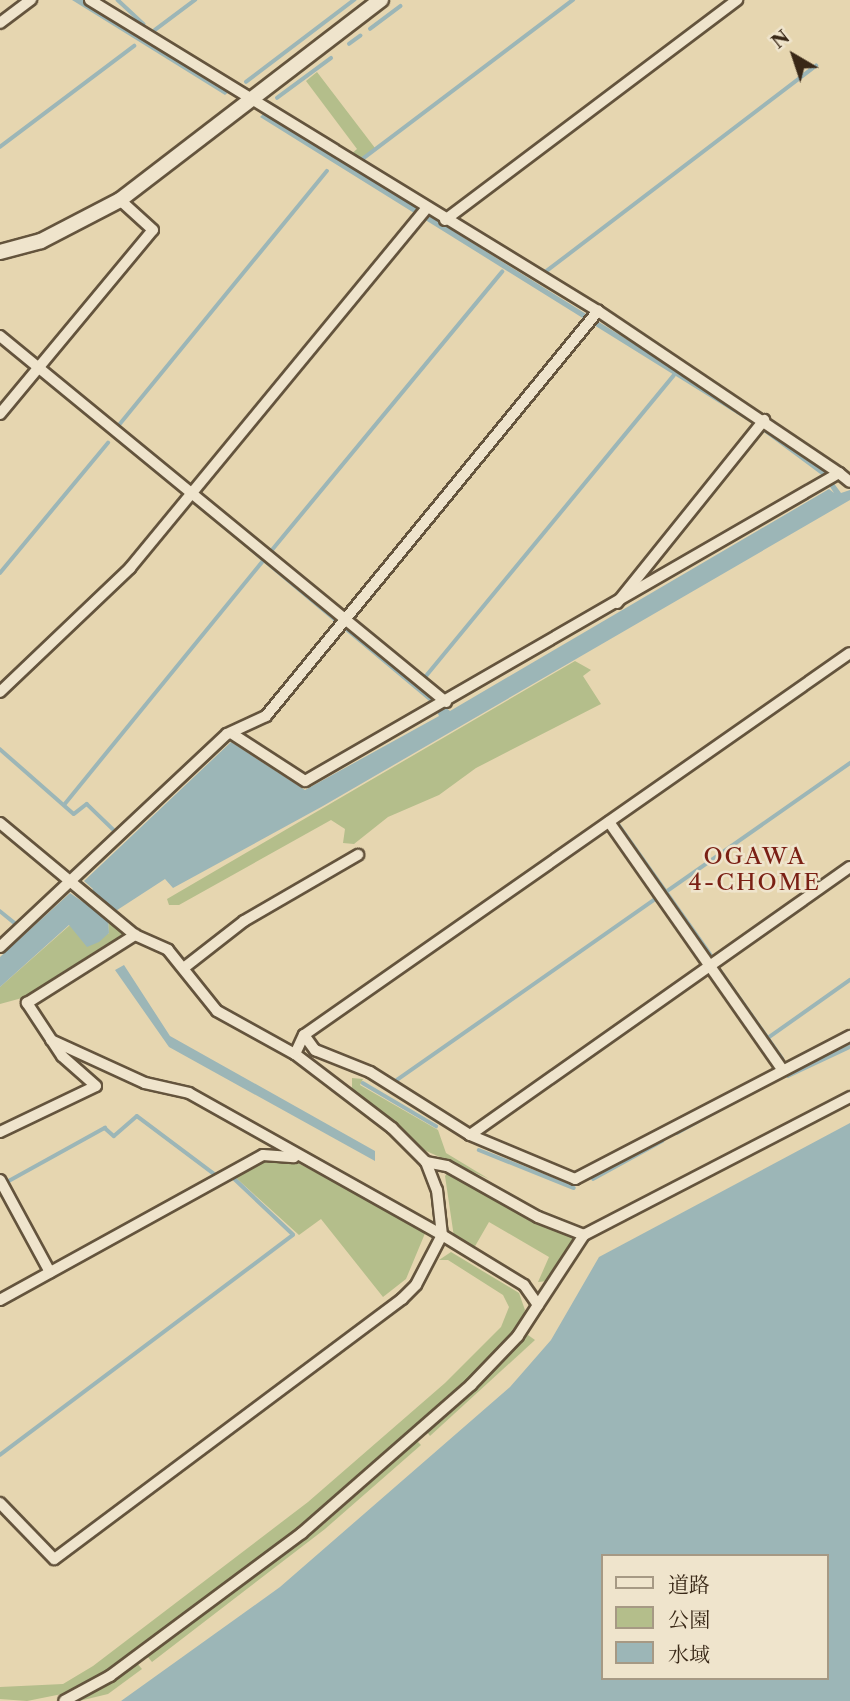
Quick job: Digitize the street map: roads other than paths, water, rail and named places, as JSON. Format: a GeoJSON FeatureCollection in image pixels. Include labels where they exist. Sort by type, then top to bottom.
{"type":"FeatureCollection","features":[{"type":"Feature","properties":{"kind":"street"},"geometry":{"type":"LineString","coordinates":[[0,23],[31,0]]}},
{"type":"Feature","properties":{"kind":"street"},"geometry":{"type":"LineString","coordinates":[[89,0],[251,99],[423,213],[445,220],[598,311],[833,476],[850,482]]}},
{"type":"Feature","properties":{"kind":"street"},"geometry":{"type":"LineString","coordinates":[[0,252],[41,241],[120,200],[381,0]]}},
{"type":"Feature","properties":{"kind":"street"},"geometry":{"type":"LineString","coordinates":[[445,220],[737,0]]}},
{"type":"Feature","properties":{"kind":"street"},"geometry":{"type":"LineString","coordinates":[[0,414],[153,230],[120,200]]}},
{"type":"Feature","properties":{"kind":"street"},"geometry":{"type":"LineString","coordinates":[[0,692],[130,568],[423,213]]}},
{"type":"Feature","properties":{"kind":"street"},"geometry":{"type":"LineString","coordinates":[[0,947],[231,733],[265,716],[598,311]]}},
{"type":"Feature","properties":{"kind":"street"},"geometry":{"type":"LineString","coordinates":[[0,336],[35,371],[188,497],[345,619],[446,702]]}},
{"type":"Feature","properties":{"kind":"street"},"geometry":{"type":"LineString","coordinates":[[617,603],[760,425]]}},
{"type":"Feature","properties":{"kind":"street"},"geometry":{"type":"LineString","coordinates":[[231,733],[305,781],[446,702],[833,476]]}},
{"type":"Feature","properties":{"kind":"street"},"geometry":{"type":"LineString","coordinates":[[295,1054],[304,1035],[850,653]]}},
{"type":"Feature","properties":{"kind":"street"},"geometry":{"type":"LineString","coordinates":[[609,822],[781,1068]]}},
{"type":"Feature","properties":{"kind":"street"},"geometry":{"type":"LineString","coordinates":[[0,823],[69,883],[119,916],[135,935],[168,950],[185,967],[217,1011],[295,1054],[382,1120],[426,1162],[437,1190],[442,1235],[416,1286],[402,1298],[54,1559],[0,1503]]}},
{"type":"Feature","properties":{"kind":"street"},"geometry":{"type":"LineString","coordinates":[[185,967],[244,921],[358,855]]}},
{"type":"Feature","properties":{"kind":"street"},"geometry":{"type":"LineString","coordinates":[[470,1135],[850,867]]}},
{"type":"Feature","properties":{"kind":"street"},"geometry":{"type":"LineString","coordinates":[[0,1132],[96,1086],[51,1040],[27,1003],[135,935]]}},
{"type":"Feature","properties":{"kind":"street"},"geometry":{"type":"LineString","coordinates":[[304,1035],[315,1050],[370,1072],[470,1135],[575,1179],[781,1068],[850,1036]]}},
{"type":"Feature","properties":{"kind":"street"},"geometry":{"type":"LineString","coordinates":[[51,1040],[145,1083],[189,1093],[300,1158],[442,1235],[524,1285],[538,1305]]}},
{"type":"Feature","properties":{"kind":"street"},"geometry":{"type":"LineString","coordinates":[[64,1701],[110,1676],[302,1533],[471,1385],[518,1336],[584,1235],[850,1097]]}},
{"type":"Feature","properties":{"kind":"street"},"geometry":{"type":"LineString","coordinates":[[0,1300],[263,1156],[300,1158]]}},
{"type":"Feature","properties":{"kind":"street"},"geometry":{"type":"LineString","coordinates":[[426,1162],[447,1166],[538,1217],[584,1235]]}},
{"type":"Feature","properties":{"kind":"street"},"geometry":{"type":"LineString","coordinates":[[0,1180],[50,1272]]}},
{"type":"Feature","properties":{"kind":"water"},"geometry":{"type":"Polygon","coordinates":[[[72,0],[85,0],[230,91],[225,95],[72,0]]]}},
{"type":"Feature","properties":{"kind":"water"},"geometry":{"type":"Polygon","coordinates":[[[264,113],[756,420],[825,471],[841,493],[850,490],[850,500],[323,806],[173,888],[165,879],[108,916],[109,933],[99,942],[87,947],[69,925],[0,987],[0,957],[70,893],[83,902],[93,889],[84,881],[231,742],[305,790],[439,716],[434,705],[0,342],[450,711],[829,489],[834,493],[823,476],[753,424],[260,117],[264,113]]]}},
{"type":"Feature","properties":{"kind":"water"},"geometry":{"type":"Polygon","coordinates":[[[124,965],[170,1036],[375,1151],[375,1161],[169,1047],[115,970],[124,965]]]}},
{"type":"Feature","properties":{"kind":"water"},"geometry":{"type":"Polygon","coordinates":[[[850,1123],[850,1701],[121,1701],[280,1587],[510,1387],[551,1340],[599,1257],[850,1123]]]}},
{"type":"Feature","properties":{"kind":"waterway"},"geometry":{"type":"LineString","coordinates":[[118,0],[144,24]]}},
{"type":"Feature","properties":{"kind":"waterway"},"geometry":{"type":"LineString","coordinates":[[155,30],[195,0]]}},
{"type":"Feature","properties":{"kind":"waterway"},"geometry":{"type":"LineString","coordinates":[[246,82],[354,0]]}},
{"type":"Feature","properties":{"kind":"waterway"},"geometry":{"type":"LineString","coordinates":[[360,161],[573,0]]}},
{"type":"Feature","properties":{"kind":"waterway"},"geometry":{"type":"LineString","coordinates":[[370,29],[400,6]]}},
{"type":"Feature","properties":{"kind":"waterway"},"geometry":{"type":"LineString","coordinates":[[349,44],[360,36]]}},
{"type":"Feature","properties":{"kind":"waterway"},"geometry":{"type":"LineString","coordinates":[[0,147],[134,46]]}},
{"type":"Feature","properties":{"kind":"waterway"},"geometry":{"type":"LineString","coordinates":[[277,98],[331,58]]}},
{"type":"Feature","properties":{"kind":"waterway"},"geometry":{"type":"LineString","coordinates":[[544,273],[816,66]]}},
{"type":"Feature","properties":{"kind":"waterway"},"geometry":{"type":"LineString","coordinates":[[119,425],[327,171]]}},
{"type":"Feature","properties":{"kind":"waterway"},"geometry":{"type":"LineString","coordinates":[[272,550],[502,272]]}},
{"type":"Feature","properties":{"kind":"waterway"},"geometry":{"type":"LineString","coordinates":[[426,676],[673,376]]}},
{"type":"Feature","properties":{"kind":"waterway"},"geometry":{"type":"LineString","coordinates":[[0,573],[108,443]]}},
{"type":"Feature","properties":{"kind":"waterway"},"geometry":{"type":"LineString","coordinates":[[64,805],[264,560]]}},
{"type":"Feature","properties":{"kind":"waterway"},"geometry":{"type":"LineString","coordinates":[[0,749],[74,814],[87,804],[115,831]]}},
{"type":"Feature","properties":{"kind":"waterway"},"geometry":{"type":"LineString","coordinates":[[666,892],[850,763]]}},
{"type":"Feature","properties":{"kind":"waterway"},"geometry":{"type":"LineString","coordinates":[[619,825],[711,955]]}},
{"type":"Feature","properties":{"kind":"waterway"},"geometry":{"type":"LineString","coordinates":[[397,1080],[658,897]]}},
{"type":"Feature","properties":{"kind":"waterway"},"geometry":{"type":"LineString","coordinates":[[0,911],[17,925]]}},
{"type":"Feature","properties":{"kind":"waterway"},"geometry":{"type":"LineString","coordinates":[[720,970],[782,1058]]}},
{"type":"Feature","properties":{"kind":"waterway"},"geometry":{"type":"LineString","coordinates":[[768,1038],[850,980]]}},
{"type":"Feature","properties":{"kind":"waterway"},"geometry":{"type":"LineString","coordinates":[[788,1076],[850,1047]]}},
{"type":"Feature","properties":{"kind":"waterway"},"geometry":{"type":"LineString","coordinates":[[363,1083],[436,1126]]}},
{"type":"Feature","properties":{"kind":"waterway"},"geometry":{"type":"LineString","coordinates":[[677,1133],[728,1105]]}},
{"type":"Feature","properties":{"kind":"waterway"},"geometry":{"type":"LineString","coordinates":[[7,1182],[105,1128],[114,1136],[137,1116],[216,1175]]}},
{"type":"Feature","properties":{"kind":"waterway"},"geometry":{"type":"LineString","coordinates":[[593,1179],[662,1141]]}},
{"type":"Feature","properties":{"kind":"waterway"},"geometry":{"type":"LineString","coordinates":[[479,1150],[574,1188]]}},
{"type":"Feature","properties":{"kind":"waterway"},"geometry":{"type":"LineString","coordinates":[[0,1455],[293,1235],[234,1179]]}},
{"type":"Feature","properties":{"kind":"district","name":"OGAWA 4-CHOME"},"geometry":{"type":"Point","coordinates":[755,869]}}]}
